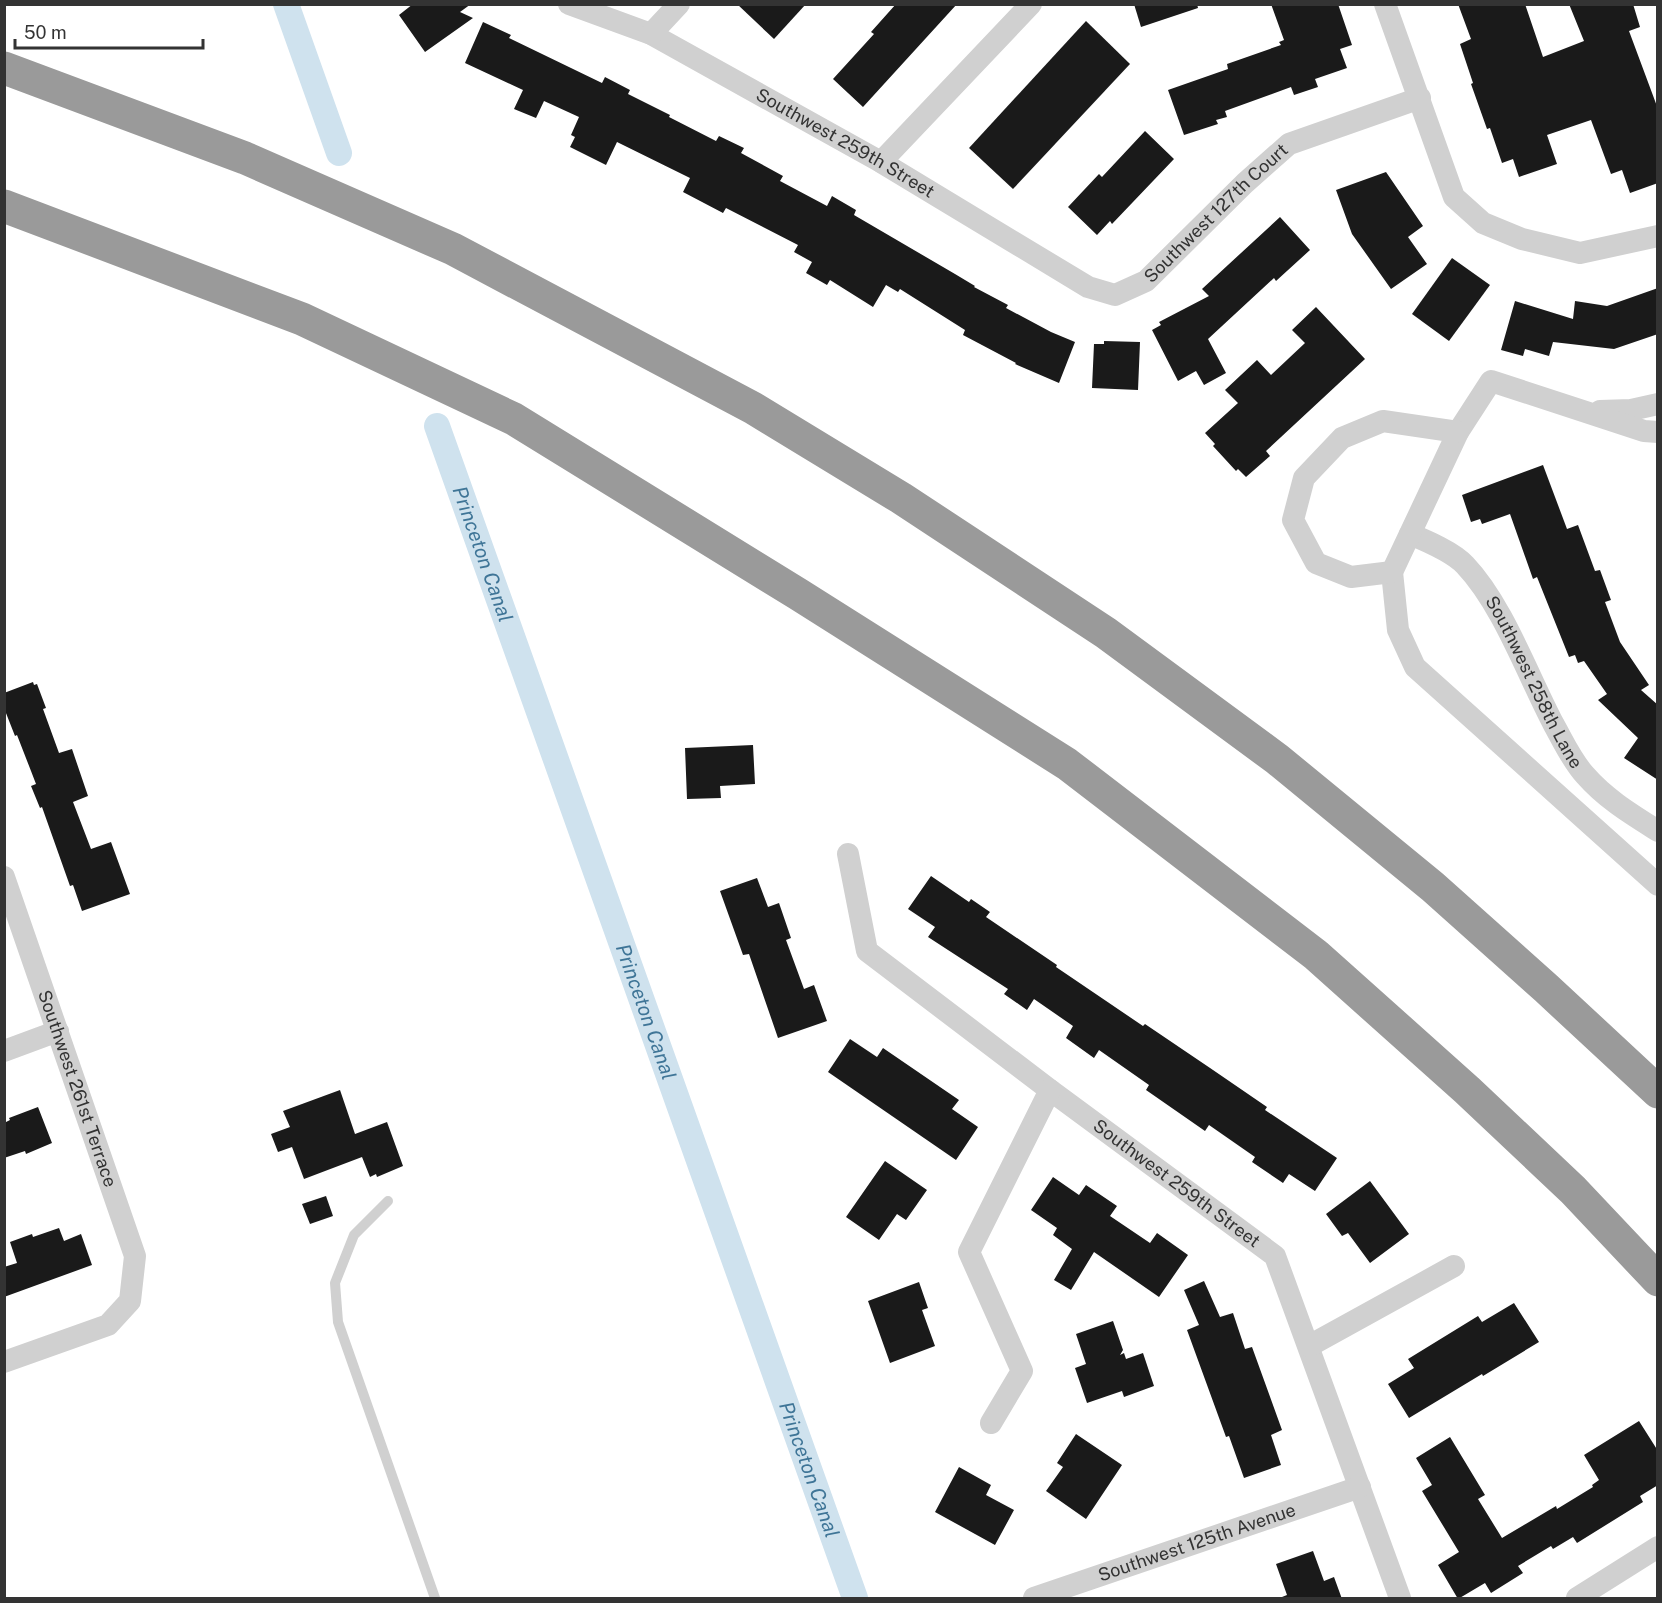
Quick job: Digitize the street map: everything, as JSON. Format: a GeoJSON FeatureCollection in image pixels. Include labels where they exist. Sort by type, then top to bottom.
{"type":"FeatureCollection","features":[{"type":"Feature","properties":{"kind":"highway"},"geometry":{"type":"LineString","coordinates":[[4,68],[245,158],[453,249],[753,408],[901,498],[1106,633],[1276,759],[1433,887],[1658,1092]]}},
{"type":"Feature","properties":{"kind":"highway"},"geometry":{"type":"LineString","coordinates":[[4,206],[302,319],[514,419],[798,594],[1067,764],[1316,955],[1557,1174],[1658,1280]]}},
{"type":"Feature","properties":{"kind":"street","name":"Southwest 259th Street"},"geometry":{"type":"LineString","coordinates":[[569,4],[651,34],[880,162],[1088,287],[1115,295]]}},
{"type":"Feature","properties":{"kind":"street"},"geometry":{"type":"LineString","coordinates":[[651,34],[679,4]]}},
{"type":"Feature","properties":{"kind":"street"},"geometry":{"type":"LineString","coordinates":[[880,162],[1031,4]]}},
{"type":"Feature","properties":{"kind":"street"},"geometry":{"type":"LineString","coordinates":[[1385,4],[1454,196],[1483,223],[1522,239],[1580,253],[1658,236]]}},
{"type":"Feature","properties":{"kind":"street","name":"Southwest 127th Court"},"geometry":{"type":"LineString","coordinates":[[1115,295],[1146,281],[1245,183],[1289,144],[1420,99]]}},
{"type":"Feature","properties":{"kind":"street"},"geometry":{"type":"LineString","coordinates":[[1458,432],[1383,421],[1342,438],[1304,478],[1293,520],[1316,563],[1351,577],[1392,572],[1458,432],[1491,381],[1581,412],[1644,431],[1658,432]]}},
{"type":"Feature","properties":{"kind":"street"},"geometry":{"type":"LineString","coordinates":[[1581,412],[1631,410],[1658,404]]}},
{"type":"Feature","properties":{"kind":"street","name":"Southwest 258th Lane"},"geometry":{"type":"LineString","coordinates":[[1410,534],[1431,543],[1464,564],[1487,594],[1516,646],[1562,739],[1584,774],[1617,806],[1658,831]]}},
{"type":"Feature","properties":{"kind":"street","name":"Southwest 258th Lane"},"geometry":{"type":"LineString","coordinates":[[1392,572],[1398,630],[1415,666],[1658,885]]}},
{"type":"Feature","properties":{"kind":"street","name":"Southwest 259th Street"},"geometry":{"type":"LineString","coordinates":[[848,854],[867,951],[1275,1256],[1400,1599]]}},
{"type":"Feature","properties":{"kind":"street","name":"Southwest 261st Terrace"},"geometry":{"type":"LineString","coordinates":[[4,878],[135,1256],[130,1301],[108,1324],[4,1362]]}},
{"type":"Feature","properties":{"kind":"street"},"geometry":{"type":"LineString","coordinates":[[4,1051],[58,1031]]}},
{"type":"Feature","properties":{"kind":"street"},"geometry":{"type":"LineString","coordinates":[[991,1423],[1022,1371],[969,1252],[1050,1090]]}},
{"type":"Feature","properties":{"kind":"street"},"geometry":{"type":"LineString","coordinates":[[1309,1346],[1454,1266]]}},
{"type":"Feature","properties":{"kind":"street","name":"Southwest 125th Avenue"},"geometry":{"type":"LineString","coordinates":[[1034,1599],[1360,1487]]}},
{"type":"Feature","properties":{"kind":"street"},"geometry":{"type":"LineString","coordinates":[[1577,1599],[1658,1547]]}},
{"type":"Feature","properties":{"kind":"lane"},"geometry":{"type":"LineString","coordinates":[[388,1201],[354,1235],[335,1283],[338,1322],[435,1599]]}},
{"type":"Feature","properties":{"kind":"building"},"geometry":{"type":"Polygon","coordinates":[[[413,4],[471,4],[460,12],[473,18],[425,52],[399,15],[413,4]]]}},
{"type":"Feature","properties":{"kind":"building"},"geometry":{"type":"Polygon","coordinates":[[[737,4],[806,4],[774,39],[737,4]]]}},
{"type":"Feature","properties":{"kind":"building"},"geometry":{"type":"Polygon","coordinates":[[[896,4],[957,4],[863,107],[833,79],[874,34],[871,32],[896,4]]]}},
{"type":"Feature","properties":{"kind":"building"},"geometry":{"type":"Polygon","coordinates":[[[1134,4],[1197,4],[1198,8],[1141,27],[1134,4]]]}},
{"type":"Feature","properties":{"kind":"building"},"geometry":{"type":"Polygon","coordinates":[[[1271,4],[1338,4],[1352,45],[1340,49],[1347,68],[1315,79],[1318,87],[1294,95],[1291,87],[1225,111],[1227,117],[1216,120],[1218,124],[1184,135],[1168,90],[1228,69],[1227,64],[1281,45],[1279,42],[1284,40],[1271,4]]]}},
{"type":"Feature","properties":{"kind":"building"},"geometry":{"type":"Polygon","coordinates":[[[1458,4],[1525,4],[1543,57],[1584,41],[1569,4],[1633,4],[1640,27],[1629,31],[1658,109],[1658,183],[1630,193],[1622,170],[1611,174],[1591,120],[1547,135],[1557,164],[1519,177],[1513,159],[1502,163],[1471,84],[1473,83],[1460,44],[1471,39],[1458,4]]]}},
{"type":"Feature","properties":{"kind":"building"},"geometry":{"type":"Polygon","coordinates":[[[1086,21],[1130,64],[1013,189],[969,148],[1086,21]]]}},
{"type":"Feature","properties":{"kind":"building"},"geometry":{"type":"Polygon","coordinates":[[[483,22],[511,35],[509,38],[602,83],[605,77],[630,90],[628,94],[716,141],[719,136],[744,148],[741,153],[783,176],[780,181],[827,206],[832,196],[856,210],[854,215],[1008,305],[1006,308],[1075,342],[1059,383],[1015,364],[963,335],[965,330],[900,289],[898,292],[886,285],[873,307],[830,280],[827,285],[806,273],[812,262],[794,252],[798,245],[726,208],[723,213],[683,192],[690,178],[617,142],[606,165],[570,147],[575,137],[571,135],[579,117],[544,101],[536,118],[514,109],[523,90],[465,63],[483,22]]]}},
{"type":"Feature","properties":{"kind":"building"},"geometry":{"type":"Polygon","coordinates":[[[1145,131],[1174,159],[1112,224],[1110,221],[1097,235],[1068,207],[1099,174],[1102,177],[1145,131]]]}},
{"type":"Feature","properties":{"kind":"building"},"geometry":{"type":"Polygon","coordinates":[[[1386,172],[1423,226],[1408,237],[1427,264],[1391,289],[1352,234],[1336,190],[1386,172]]]}},
{"type":"Feature","properties":{"kind":"building"},"geometry":{"type":"Polygon","coordinates":[[[1280,217],[1310,250],[1276,281],[1274,278],[1208,339],[1226,373],[1204,385],[1196,371],[1178,381],[1152,330],[1161,325],[1159,322],[1209,296],[1202,289],[1280,217]]]}},
{"type":"Feature","properties":{"kind":"building"},"geometry":{"type":"Polygon","coordinates":[[[1452,258],[1490,285],[1449,341],[1412,314],[1452,258]]]}},
{"type":"Feature","properties":{"kind":"building"},"geometry":{"type":"Polygon","coordinates":[[[1658,288],[1658,334],[1614,349],[1553,342],[1549,356],[1525,349],[1523,356],[1501,350],[1515,301],[1573,319],[1575,301],[1607,306],[1658,288]]]}},
{"type":"Feature","properties":{"kind":"building"},"geometry":{"type":"Polygon","coordinates":[[[1316,307],[1365,359],[1266,451],[1270,456],[1246,477],[1238,469],[1236,471],[1213,446],[1215,444],[1205,433],[1238,403],[1225,390],[1257,360],[1271,375],[1305,343],[1292,330],[1316,307]]]}},
{"type":"Feature","properties":{"kind":"building"},"geometry":{"type":"Polygon","coordinates":[[[1104,341],[1140,342],[1138,390],[1092,388],[1094,344],[1104,344],[1104,341]]]}},
{"type":"Feature","properties":{"kind":"building"},"geometry":{"type":"Polygon","coordinates":[[[1543,465],[1567,529],[1578,525],[1595,571],[1600,570],[1611,600],[1605,602],[1620,642],[1649,685],[1641,690],[1658,705],[1658,780],[1624,758],[1638,738],[1598,700],[1607,694],[1584,661],[1578,663],[1575,655],[1569,657],[1537,577],[1533,579],[1510,514],[1482,524],[1480,519],[1471,522],[1462,495],[1543,465]]]}},
{"type":"Feature","properties":{"kind":"building"},"geometry":{"type":"Polygon","coordinates":[[[33,682],[34,685],[37,684],[46,708],[43,709],[59,753],[72,749],[88,796],[73,802],[91,849],[111,842],[130,894],[82,911],[73,885],[70,886],[42,807],[40,808],[31,786],[36,784],[4,708],[4,693],[33,682]]]}},
{"type":"Feature","properties":{"kind":"building"},"geometry":{"type":"Polygon","coordinates":[[[753,745],[755,784],[720,786],[721,798],[687,799],[685,748],[753,745]]]}},
{"type":"Feature","properties":{"kind":"building"},"geometry":{"type":"Polygon","coordinates":[[[931,876],[969,902],[971,899],[990,912],[986,917],[1057,965],[1056,967],[1213,1070],[1267,1107],[1265,1110],[1337,1158],[1315,1191],[1289,1174],[1283,1183],[1252,1162],[1255,1157],[1209,1125],[1205,1131],[1146,1090],[1149,1085],[1099,1050],[1094,1058],[1066,1038],[1073,1026],[1034,999],[1027,1010],[1004,994],[1008,989],[928,937],[935,927],[908,909],[931,876]]]}},
{"type":"Feature","properties":{"kind":"building"},"geometry":{"type":"Polygon","coordinates":[[[757,878],[768,907],[779,903],[791,938],[786,940],[804,989],[814,985],[827,1021],[778,1038],[749,954],[743,955],[720,891],[757,878]]]}},
{"type":"Feature","properties":{"kind":"building"},"geometry":{"type":"Polygon","coordinates":[[[850,1039],[877,1057],[883,1048],[959,1100],[952,1109],[978,1127],[956,1160],[828,1072],[850,1039]]]}},
{"type":"Feature","properties":{"kind":"building"},"geometry":{"type":"Polygon","coordinates":[[[340,1090],[355,1134],[387,1122],[403,1166],[377,1177],[376,1174],[370,1177],[362,1157],[304,1179],[292,1147],[278,1152],[271,1134],[290,1127],[283,1111],[340,1090]]]}},
{"type":"Feature","properties":{"kind":"building"},"geometry":{"type":"Polygon","coordinates":[[[38,1107],[52,1143],[26,1154],[25,1151],[4,1158],[4,1123],[10,1120],[9,1118],[38,1107]]]}},
{"type":"Feature","properties":{"kind":"building"},"geometry":{"type":"Polygon","coordinates":[[[885,1161],[927,1190],[906,1220],[897,1214],[879,1240],[846,1217],[885,1161]]]}},
{"type":"Feature","properties":{"kind":"building"},"geometry":{"type":"Polygon","coordinates":[[[1053,1177],[1079,1195],[1086,1185],[1117,1206],[1110,1216],[1150,1243],[1157,1233],[1188,1255],[1159,1297],[1094,1252],[1071,1290],[1054,1280],[1072,1249],[1053,1235],[1057,1228],[1031,1210],[1053,1177]]]}},
{"type":"Feature","properties":{"kind":"building"},"geometry":{"type":"Polygon","coordinates":[[[1370,1181],[1409,1234],[1370,1263],[1348,1233],[1342,1236],[1326,1214],[1370,1181]]]}},
{"type":"Feature","properties":{"kind":"building"},"geometry":{"type":"Polygon","coordinates":[[[326,1196],[333,1216],[310,1224],[302,1204],[326,1196]]]}},
{"type":"Feature","properties":{"kind":"building"},"geometry":{"type":"Polygon","coordinates":[[[59,1228],[64,1241],[81,1234],[92,1265],[4,1297],[4,1267],[17,1263],[10,1242],[59,1228]]]}},
{"type":"Feature","properties":{"kind":"building"},"geometry":{"type":"Polygon","coordinates":[[[1204,1281],[1220,1317],[1233,1313],[1245,1349],[1252,1347],[1282,1430],[1271,1435],[1281,1465],[1244,1478],[1229,1436],[1226,1437],[1187,1330],[1199,1325],[1184,1290],[1204,1281]]]}},
{"type":"Feature","properties":{"kind":"building"},"geometry":{"type":"Polygon","coordinates":[[[919,1282],[928,1308],[922,1310],[935,1346],[890,1363],[868,1301],[919,1282]]]}},
{"type":"Feature","properties":{"kind":"building"},"geometry":{"type":"Polygon","coordinates":[[[1514,1303],[1539,1342],[1409,1418],[1388,1384],[1414,1368],[1408,1359],[1478,1316],[1482,1322],[1514,1303]]]}},
{"type":"Feature","properties":{"kind":"building"},"geometry":{"type":"Polygon","coordinates":[[[1113,1321],[1123,1350],[1120,1355],[1124,1353],[1126,1359],[1143,1353],[1154,1386],[1124,1397],[1122,1391],[1087,1403],[1075,1368],[1086,1364],[1076,1334],[1113,1321]]]}},
{"type":"Feature","properties":{"kind":"building"},"geometry":{"type":"Polygon","coordinates":[[[1639,1421],[1658,1451],[1658,1485],[1640,1496],[1643,1502],[1577,1543],[1573,1537],[1553,1549],[1551,1546],[1518,1566],[1523,1573],[1491,1593],[1485,1583],[1458,1599],[1438,1565],[1459,1552],[1422,1491],[1432,1485],[1416,1458],[1450,1437],[1485,1495],[1478,1499],[1502,1538],[1593,1487],[1592,1485],[1599,1480],[1584,1455],[1639,1421]]]}},
{"type":"Feature","properties":{"kind":"building"},"geometry":{"type":"Polygon","coordinates":[[[1076,1434],[1122,1465],[1086,1519],[1046,1491],[1063,1467],[1057,1463],[1076,1434]]]}},
{"type":"Feature","properties":{"kind":"building"},"geometry":{"type":"Polygon","coordinates":[[[959,1467],[991,1485],[986,1495],[1014,1510],[995,1545],[935,1512],[959,1467]]]}},
{"type":"Feature","properties":{"kind":"building"},"geometry":{"type":"Polygon","coordinates":[[[1313,1551],[1324,1581],[1334,1577],[1342,1599],[1282,1599],[1287,1595],[1276,1564],[1313,1551]]]}},
{"type":"Feature","properties":{"kind":"waterway","name":"Princeton Canal"},"geometry":{"type":"LineString","coordinates":[[286,4],[339,153]]}},
{"type":"Feature","properties":{"kind":"waterway","name":"Princeton Canal"},"geometry":{"type":"LineString","coordinates":[[437,426],[855,1598]]}}]}
